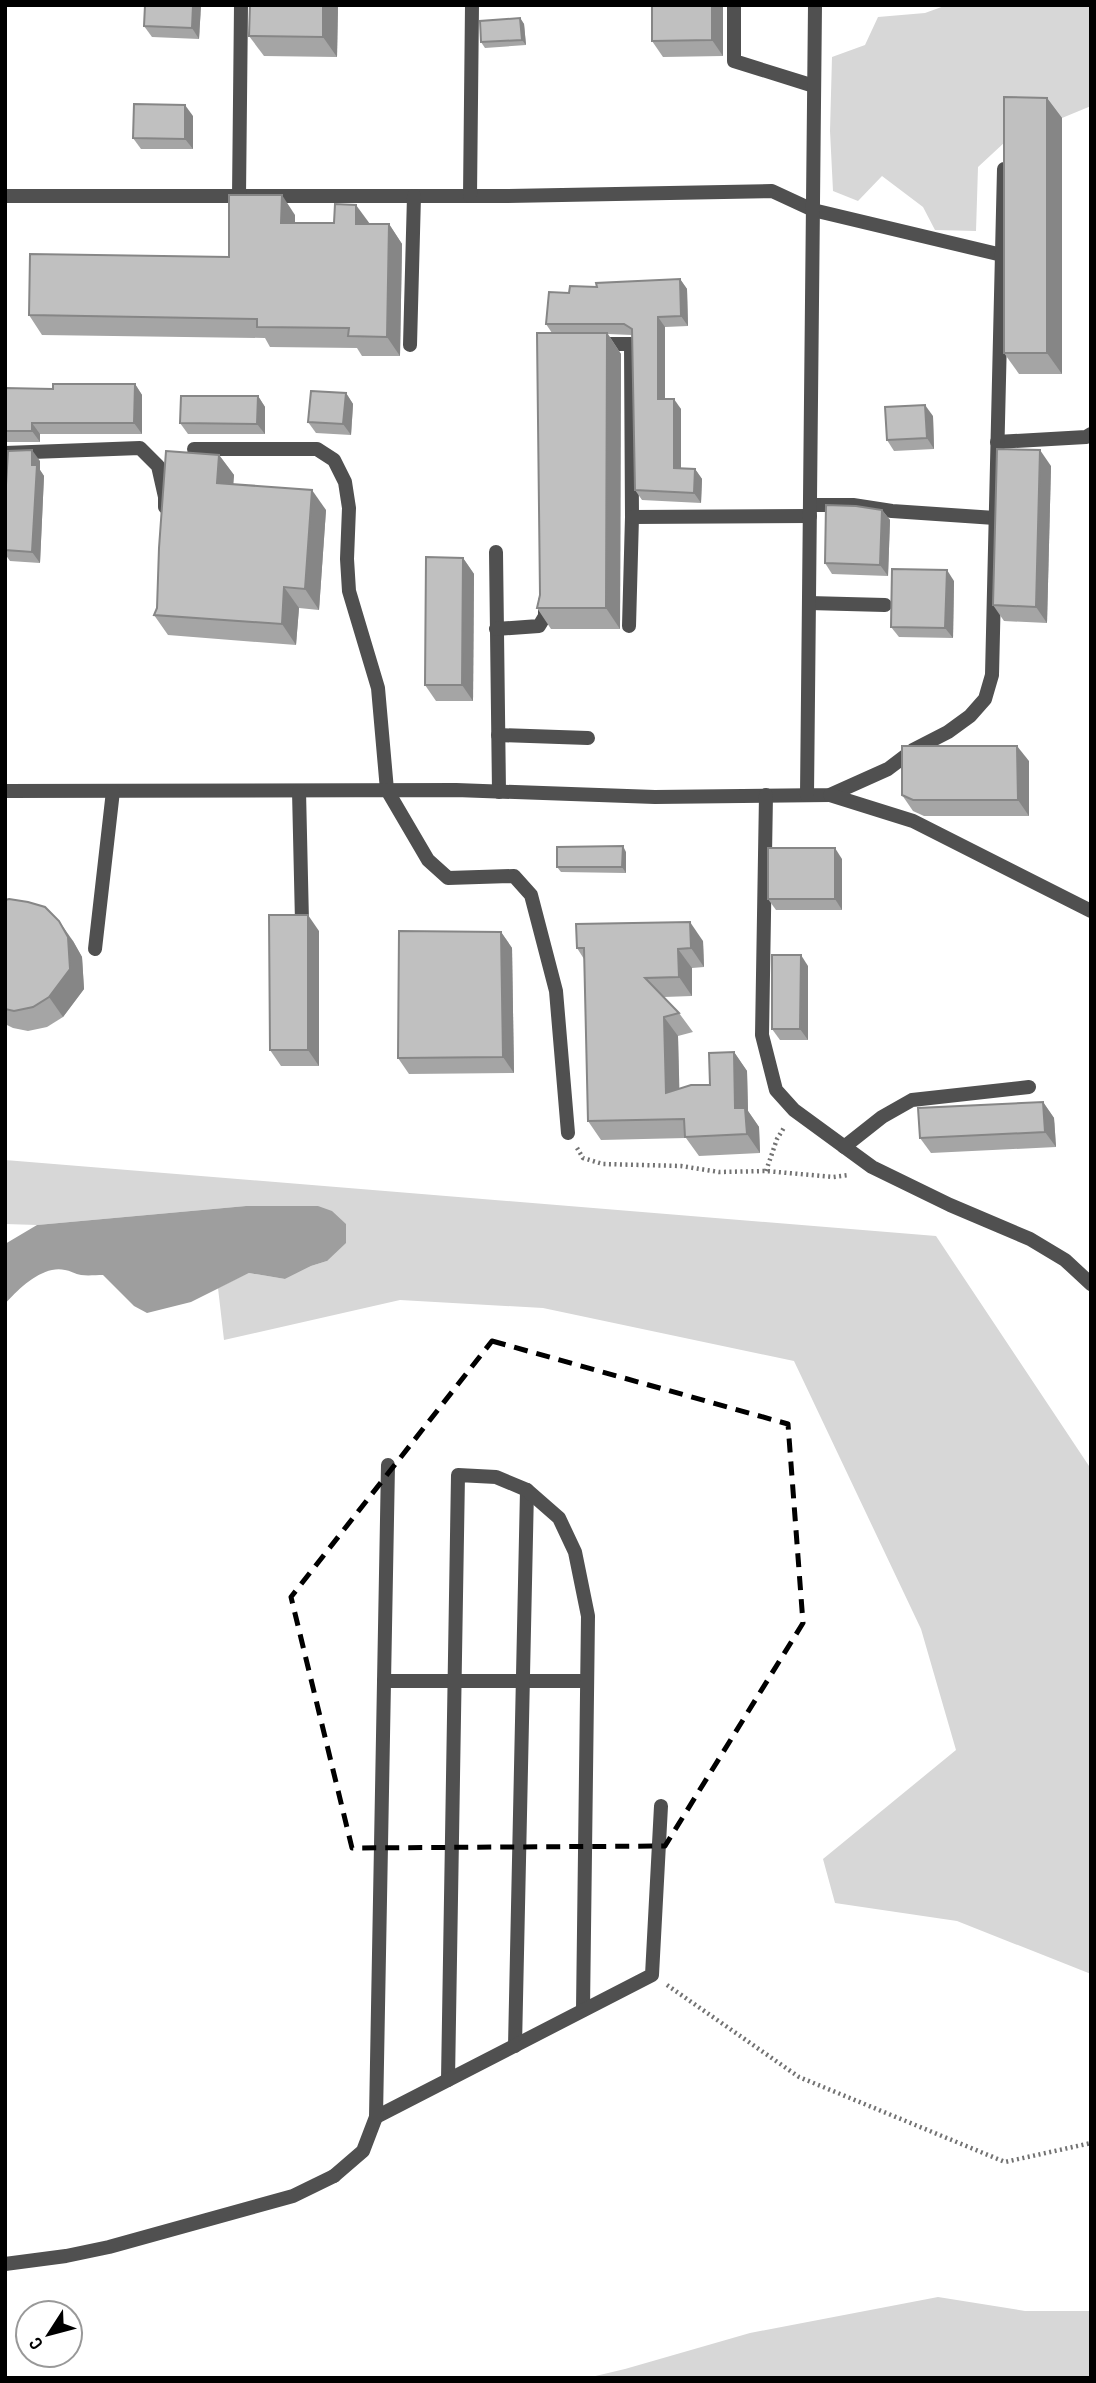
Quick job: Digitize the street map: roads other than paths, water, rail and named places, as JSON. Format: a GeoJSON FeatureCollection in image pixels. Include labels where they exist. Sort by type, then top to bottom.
{"type":"FeatureCollection","features":[{"type":"Feature","properties":{"kind":"street"},"geometry":{"type":"LineString","coordinates":[[239,196],[241,5]]}},
{"type":"Feature","properties":{"kind":"street"},"geometry":{"type":"LineString","coordinates":[[470,196],[472,5]]}},
{"type":"Feature","properties":{"kind":"street"},"geometry":{"type":"LineString","coordinates":[[734,5],[734,61],[814,86]]}},
{"type":"Feature","properties":{"kind":"street"},"geometry":{"type":"LineString","coordinates":[[807,794],[815,5]]}},
{"type":"Feature","properties":{"kind":"street"},"geometry":{"type":"LineString","coordinates":[[830,795],[888,769],[913,750],[948,732],[970,716],[985,699],[992,675],[1004,169]]}},
{"type":"Feature","properties":{"kind":"street"},"geometry":{"type":"LineString","coordinates":[[5,196],[470,196],[772,191],[813,210],[1002,255]]}},
{"type":"Feature","properties":{"kind":"street"},"geometry":{"type":"LineString","coordinates":[[410,345],[414,196]]}},
{"type":"Feature","properties":{"kind":"street"},"geometry":{"type":"LineString","coordinates":[[578,344],[631,344],[632,517],[629,626]]}},
{"type":"Feature","properties":{"kind":"street"},"geometry":{"type":"LineString","coordinates":[[997,442],[1086,437],[1091,434]]}},
{"type":"Feature","properties":{"kind":"street"},"geometry":{"type":"LineString","coordinates":[[5,453],[140,448],[158,466],[165,497],[164,523]]}},
{"type":"Feature","properties":{"kind":"street"},"geometry":{"type":"LineString","coordinates":[[194,449],[317,449],[334,460],[345,482],[349,508],[349,591],[378,688],[387,790],[428,860],[448,878],[514,876],[531,895],[556,990],[568,1133]]}},
{"type":"Feature","properties":{"kind":"street"},"geometry":{"type":"LineString","coordinates":[[632,517],[810,510],[853,505],[892,511],[995,518]]}},
{"type":"Feature","properties":{"kind":"street"},"geometry":{"type":"LineString","coordinates":[[496,552],[499,792]]}},
{"type":"Feature","properties":{"kind":"street"},"geometry":{"type":"LineString","coordinates":[[496,629],[539,626],[545,616],[545,589]]}},
{"type":"Feature","properties":{"kind":"street"},"geometry":{"type":"LineString","coordinates":[[809,603],[885,605]]}},
{"type":"Feature","properties":{"kind":"street"},"geometry":{"type":"LineString","coordinates":[[498,735],[588,738]]}},
{"type":"Feature","properties":{"kind":"street"},"geometry":{"type":"LineString","coordinates":[[5,791],[387,790],[655,797],[830,795],[913,821],[1091,912]]}},
{"type":"Feature","properties":{"kind":"street"},"geometry":{"type":"LineString","coordinates":[[96,949],[113,791]]}},
{"type":"Feature","properties":{"kind":"street"},"geometry":{"type":"LineString","coordinates":[[299,791],[302,922]]}},
{"type":"Feature","properties":{"kind":"street"},"geometry":{"type":"LineString","coordinates":[[766,795],[762,1035],[776,1090],[794,1110],[872,1167],[950,1205],[1030,1239],[1065,1260],[1091,1284]]}},
{"type":"Feature","properties":{"kind":"street"},"geometry":{"type":"LineString","coordinates":[[844,1147],[882,1117],[912,1100],[1028,1087]]}},
{"type":"Feature","properties":{"kind":"street"},"geometry":{"type":"LineString","coordinates":[[5,2264],[65,2256],[122,2243],[293,2196],[334,2176],[363,2151],[376,2117],[388,1465]]}},
{"type":"Feature","properties":{"kind":"street"},"geometry":{"type":"LineString","coordinates":[[448,2080],[458,1475],[496,1477],[527,1490],[559,1518],[575,1552],[588,1616],[583,2010]]}},
{"type":"Feature","properties":{"kind":"street"},"geometry":{"type":"LineString","coordinates":[[515,2046],[527,1490]]}},
{"type":"Feature","properties":{"kind":"street"},"geometry":{"type":"LineString","coordinates":[[384,1681],[587,1681]]}},
{"type":"Feature","properties":{"kind":"street"},"geometry":{"type":"LineString","coordinates":[[376,2117],[652,1975],[661,1806]]}}]}
